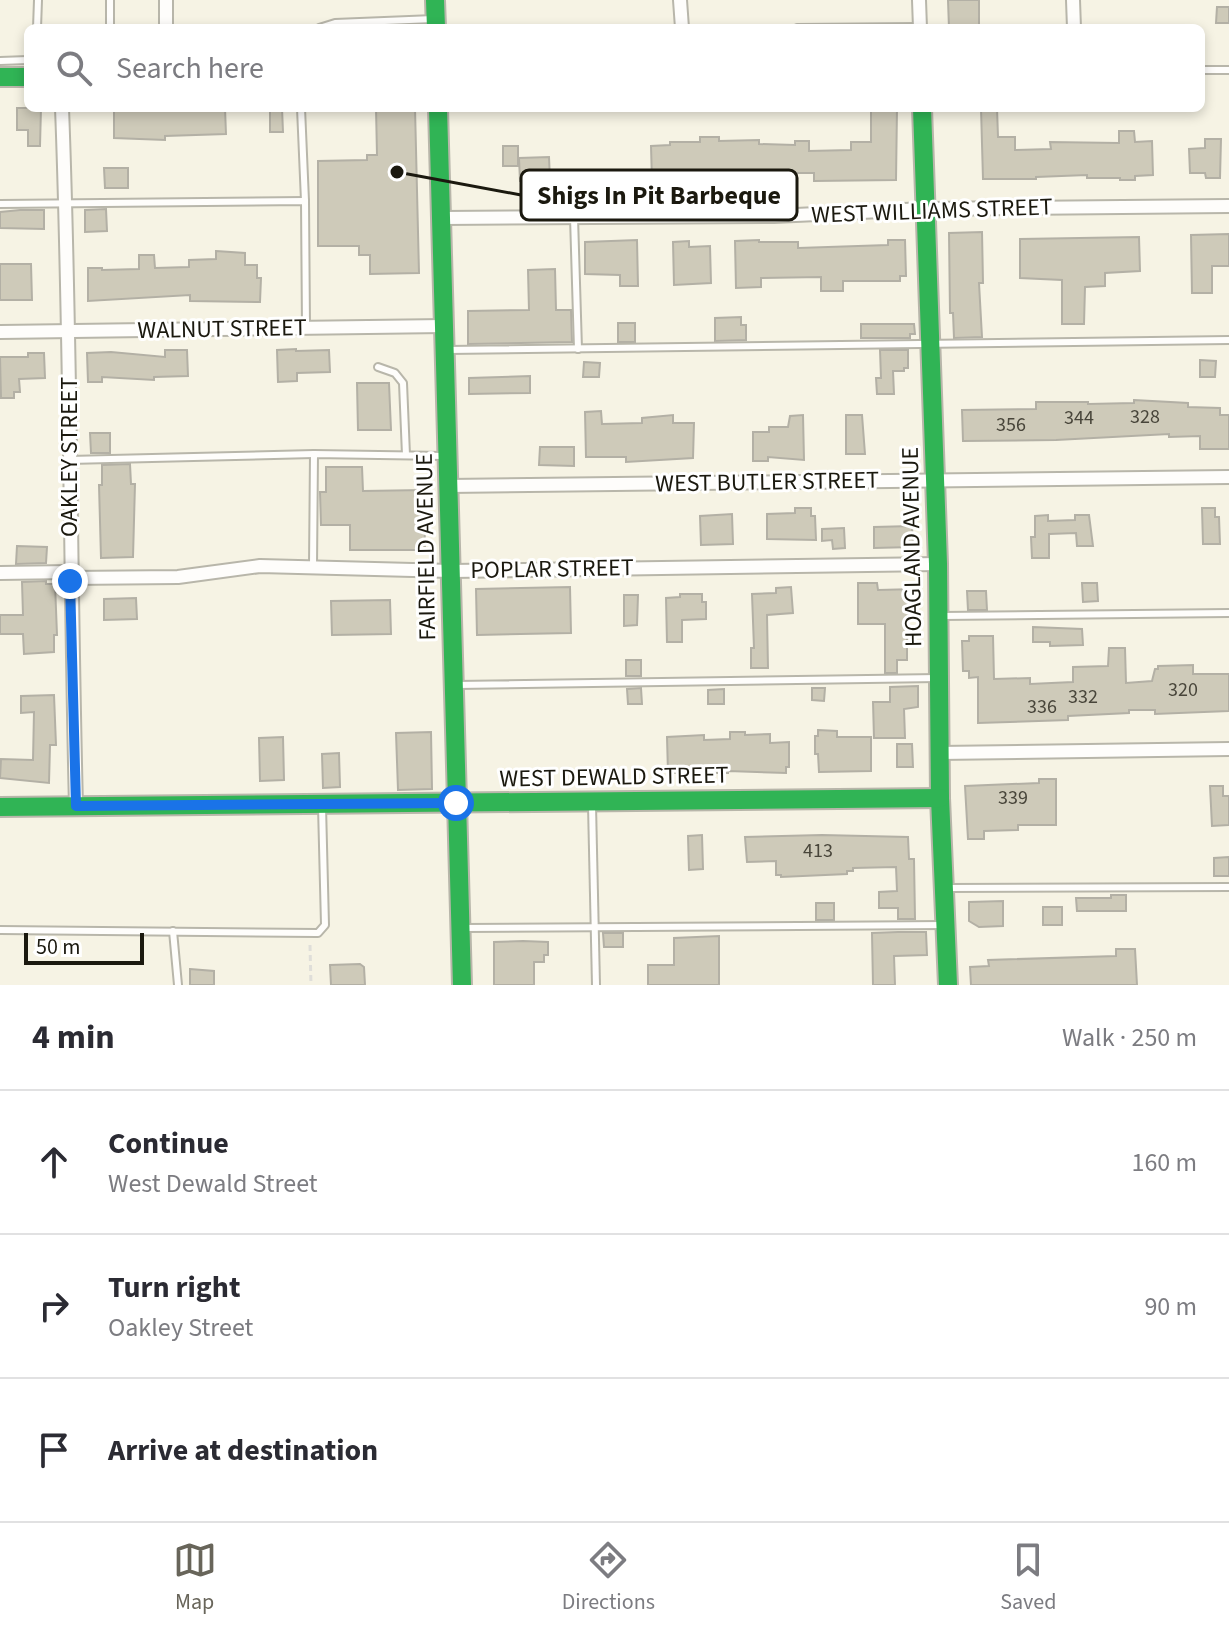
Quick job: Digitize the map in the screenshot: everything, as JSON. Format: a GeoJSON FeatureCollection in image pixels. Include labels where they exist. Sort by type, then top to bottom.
{"type":"FeatureCollection","features":[{"type":"Feature","properties":{"kind":"street"},"geometry":{"type":"LineString","coordinates":[[166,0],[166,24]]}},
{"type":"Feature","properties":{"kind":"street"},"geometry":{"type":"LineString","coordinates":[[680,0],[682,24]]}},
{"type":"Feature","properties":{"kind":"street"},"geometry":{"type":"LineString","coordinates":[[919,0],[920,24]]}},
{"type":"Feature","properties":{"kind":"street"},"geometry":{"type":"LineString","coordinates":[[1073,0],[1074,24]]}},
{"type":"Feature","properties":{"kind":"street"},"geometry":{"type":"LineString","coordinates":[[0,77],[24,77]]}},
{"type":"Feature","properties":{"kind":"street","name":"OAKLEY STREET"},"geometry":{"type":"LineString","coordinates":[[62,112],[69,331],[70,575],[76,806]]}},
{"type":"Feature","properties":{"kind":"street","name":"FAIRFIELD AVENUE"},"geometry":{"type":"LineString","coordinates":[[438,112],[462,985]]}},
{"type":"Feature","properties":{"kind":"street","name":"HOAGLAND AVENUE"},"geometry":{"type":"LineString","coordinates":[[922,112],[938,564],[940,798],[948,985]]}},
{"type":"Feature","properties":{"kind":"street","name":"WEST WILLIAMS STREET"},"geometry":{"type":"LineString","coordinates":[[443,218],[774,216],[925,209],[1229,206]]}},
{"type":"Feature","properties":{"kind":"street","name":"WALNUT STREET"},"geometry":{"type":"LineString","coordinates":[[0,332],[444,326]]}},
{"type":"Feature","properties":{"kind":"street","name":"WEST BUTLER STREET"},"geometry":{"type":"LineString","coordinates":[[449,486],[1229,477]]}},
{"type":"Feature","properties":{"kind":"street","name":"POPLAR STREET"},"geometry":{"type":"LineString","coordinates":[[0,573],[178,577],[260,566],[451,571],[938,564]]}},
{"type":"Feature","properties":{"kind":"street"},"geometry":{"type":"LineString","coordinates":[[939,753],[1229,749]]}},
{"type":"Feature","properties":{"kind":"street","name":"WEST DEWALD STREET"},"geometry":{"type":"LineString","coordinates":[[0,807],[940,798]]}},
{"type":"Feature","properties":{"kind":"lane"},"geometry":{"type":"LineString","coordinates":[[37,24],[38,0]]}},
{"type":"Feature","properties":{"kind":"lane"},"geometry":{"type":"LineString","coordinates":[[110,0],[110,24]]}},
{"type":"Feature","properties":{"kind":"lane"},"geometry":{"type":"LineString","coordinates":[[332,24],[436,16]]}},
{"type":"Feature","properties":{"kind":"lane"},"geometry":{"type":"LineString","coordinates":[[0,61],[24,60]]}},
{"type":"Feature","properties":{"kind":"lane"},"geometry":{"type":"LineString","coordinates":[[1205,70],[1229,70]]}},
{"type":"Feature","properties":{"kind":"lane"},"geometry":{"type":"LineString","coordinates":[[301,112],[306,327]]}},
{"type":"Feature","properties":{"kind":"lane"},"geometry":{"type":"LineString","coordinates":[[0,204],[305,201]]}},
{"type":"Feature","properties":{"kind":"lane"},"geometry":{"type":"LineString","coordinates":[[574,217],[578,349]]}},
{"type":"Feature","properties":{"kind":"lane"},"geometry":{"type":"LineString","coordinates":[[445,350],[1229,340]]}},
{"type":"Feature","properties":{"kind":"lane"},"geometry":{"type":"LineString","coordinates":[[378,367],[395,373],[403,383],[406,455]]}},
{"type":"Feature","properties":{"kind":"lane"},"geometry":{"type":"LineString","coordinates":[[69,460],[314,454],[448,456]]}},
{"type":"Feature","properties":{"kind":"lane"},"geometry":{"type":"LineString","coordinates":[[313,567],[314,454]]}},
{"type":"Feature","properties":{"kind":"lane"},"geometry":{"type":"LineString","coordinates":[[938,617],[1229,613]]}},
{"type":"Feature","properties":{"kind":"lane"},"geometry":{"type":"LineString","coordinates":[[453,685],[939,678]]}},
{"type":"Feature","properties":{"kind":"lane"},"geometry":{"type":"LineString","coordinates":[[591,801],[596,985]]}},
{"type":"Feature","properties":{"kind":"lane"},"geometry":{"type":"LineString","coordinates":[[0,930],[318,933],[325,925],[321,804]]}},
{"type":"Feature","properties":{"kind":"lane"},"geometry":{"type":"LineString","coordinates":[[944,888],[1229,887]]}},
{"type":"Feature","properties":{"kind":"lane"},"geometry":{"type":"LineString","coordinates":[[460,928],[945,925]]}},
{"type":"Feature","properties":{"kind":"lane"},"geometry":{"type":"LineString","coordinates":[[173,931],[178,985]]}},
{"type":"Feature","properties":{"kind":"path"},"geometry":{"type":"LineString","coordinates":[[310,934],[311,985]]}},
{"type":"Feature","properties":{"kind":"building"},"geometry":{"type":"Polygon","coordinates":[[[948,0],[979,0],[979,24],[949,24],[948,0]]]}},
{"type":"Feature","properties":{"kind":"building"},"geometry":{"type":"Polygon","coordinates":[[[1217,7],[1229,7],[1229,23],[1216,23],[1217,7]]]}},
{"type":"Feature","properties":{"kind":"building"},"geometry":{"type":"Polygon","coordinates":[[[17,108],[24,108],[24,112],[41,112],[40,146],[28,146],[28,130],[17,130],[17,108]]]}},
{"type":"Feature","properties":{"kind":"building"},"geometry":{"type":"Polygon","coordinates":[[[114,112],[225,112],[226,134],[165,136],[165,140],[114,138],[114,112]]]}},
{"type":"Feature","properties":{"kind":"building"},"geometry":{"type":"Polygon","coordinates":[[[270,112],[282,112],[283,132],[270,132],[270,112]]]}},
{"type":"Feature","properties":{"kind":"building"},"geometry":{"type":"Polygon","coordinates":[[[376,112],[415,112],[419,273],[370,274],[370,255],[359,255],[359,246],[318,246],[318,161],[367,160],[367,155],[377,155],[376,112]]]}},
{"type":"Feature","properties":{"kind":"building"},"geometry":{"type":"Polygon","coordinates":[[[871,112],[897,112],[896,180],[814,181],[814,173],[783,173],[783,182],[759,181],[759,185],[723,184],[723,181],[652,181],[651,146],[670,145],[670,142],[700,142],[700,137],[719,137],[719,141],[759,140],[759,144],[795,145],[795,141],[809,141],[809,151],[851,150],[851,142],[871,142],[871,112]]]}},
{"type":"Feature","properties":{"kind":"building"},"geometry":{"type":"Polygon","coordinates":[[[981,112],[997,112],[998,137],[1015,137],[1015,150],[1051,149],[1050,142],[1119,143],[1119,131],[1134,131],[1135,142],[1152,141],[1153,175],[1135,176],[1135,180],[1087,178],[1087,175],[983,179],[981,112]]]}},
{"type":"Feature","properties":{"kind":"building"},"geometry":{"type":"Polygon","coordinates":[[[1205,139],[1221,139],[1220,178],[1206,178],[1205,173],[1190,173],[1189,149],[1205,148],[1205,139]]]}},
{"type":"Feature","properties":{"kind":"building"},"geometry":{"type":"Polygon","coordinates":[[[503,146],[518,146],[518,166],[503,166],[503,146]]]}},
{"type":"Feature","properties":{"kind":"building"},"geometry":{"type":"Polygon","coordinates":[[[549,157],[550,180],[520,181],[519,158],[549,157]]]}},
{"type":"Feature","properties":{"kind":"building"},"geometry":{"type":"Polygon","coordinates":[[[104,168],[128,168],[128,188],[105,188],[104,168]]]}},
{"type":"Feature","properties":{"kind":"building"},"geometry":{"type":"Polygon","coordinates":[[[106,209],[107,231],[85,232],[85,210],[106,209]]]}},
{"type":"Feature","properties":{"kind":"building"},"geometry":{"type":"Polygon","coordinates":[[[44,210],[44,229],[0,228],[0,212],[44,210]]]}},
{"type":"Feature","properties":{"kind":"building"},"geometry":{"type":"Polygon","coordinates":[[[982,232],[983,283],[979,283],[982,337],[954,338],[953,313],[950,313],[949,233],[982,232]]]}},
{"type":"Feature","properties":{"kind":"building"},"geometry":{"type":"Polygon","coordinates":[[[1229,234],[1229,266],[1212,266],[1212,293],[1192,293],[1191,235],[1229,234]]]}},
{"type":"Feature","properties":{"kind":"building"},"geometry":{"type":"Polygon","coordinates":[[[1139,237],[1140,271],[1105,273],[1105,286],[1085,287],[1084,324],[1062,324],[1062,280],[1020,278],[1020,239],[1139,237]]]}},
{"type":"Feature","properties":{"kind":"building"},"geometry":{"type":"Polygon","coordinates":[[[637,240],[638,286],[620,286],[620,275],[585,274],[585,242],[637,240]]]}},
{"type":"Feature","properties":{"kind":"building"},"geometry":{"type":"Polygon","coordinates":[[[888,240],[905,240],[906,276],[900,276],[900,281],[843,281],[843,291],[821,291],[821,277],[761,278],[761,287],[736,288],[735,241],[798,242],[798,248],[888,245],[888,240]]]}},
{"type":"Feature","properties":{"kind":"building"},"geometry":{"type":"Polygon","coordinates":[[[689,241],[689,247],[710,246],[711,283],[674,285],[673,242],[689,241]]]}},
{"type":"Feature","properties":{"kind":"building"},"geometry":{"type":"Polygon","coordinates":[[[216,251],[245,253],[245,265],[257,265],[257,278],[261,278],[260,302],[190,301],[190,295],[88,301],[88,268],[139,269],[139,255],[154,255],[155,268],[189,267],[189,260],[216,259],[216,251]]]}},
{"type":"Feature","properties":{"kind":"building"},"geometry":{"type":"Polygon","coordinates":[[[0,264],[31,264],[32,300],[0,300],[0,264]]]}},
{"type":"Feature","properties":{"kind":"building"},"geometry":{"type":"Polygon","coordinates":[[[555,269],[556,310],[571,310],[572,342],[468,344],[468,311],[529,310],[528,270],[555,269]]]}},
{"type":"Feature","properties":{"kind":"building"},"geometry":{"type":"Polygon","coordinates":[[[741,317],[741,325],[746,325],[746,340],[715,341],[715,318],[741,317]]]}},
{"type":"Feature","properties":{"kind":"building"},"geometry":{"type":"Polygon","coordinates":[[[618,323],[635,323],[635,342],[618,342],[618,323]]]}},
{"type":"Feature","properties":{"kind":"building"},"geometry":{"type":"Polygon","coordinates":[[[861,324],[914,324],[915,334],[910,334],[910,338],[861,338],[861,324]]]}},
{"type":"Feature","properties":{"kind":"building"},"geometry":{"type":"Polygon","coordinates":[[[165,350],[187,350],[188,376],[154,377],[154,380],[102,377],[102,382],[88,382],[87,353],[165,357],[165,350]]]}},
{"type":"Feature","properties":{"kind":"building"},"geometry":{"type":"Polygon","coordinates":[[[277,350],[329,350],[330,372],[297,373],[297,381],[278,382],[277,350]]]}},
{"type":"Feature","properties":{"kind":"building"},"geometry":{"type":"Polygon","coordinates":[[[880,350],[908,350],[908,368],[893,371],[894,394],[877,394],[876,378],[881,378],[880,350]]]}},
{"type":"Feature","properties":{"kind":"building"},"geometry":{"type":"Polygon","coordinates":[[[28,353],[44,353],[45,378],[19,379],[20,392],[14,392],[14,398],[1,398],[0,357],[28,357],[28,353]]]}},
{"type":"Feature","properties":{"kind":"building"},"geometry":{"type":"Polygon","coordinates":[[[1200,360],[1216,361],[1215,377],[1200,377],[1200,360]]]}},
{"type":"Feature","properties":{"kind":"building"},"geometry":{"type":"Polygon","coordinates":[[[584,362],[600,363],[599,377],[583,377],[584,362]]]}},
{"type":"Feature","properties":{"kind":"building"},"geometry":{"type":"Polygon","coordinates":[[[530,376],[530,393],[469,394],[469,378],[530,376]]]}},
{"type":"Feature","properties":{"kind":"building"},"geometry":{"type":"Polygon","coordinates":[[[357,383],[389,383],[391,430],[358,430],[357,383]]]}},
{"type":"Feature","properties":{"kind":"building"},"geometry":{"type":"Polygon","coordinates":[[[1134,400],[1220,408],[1220,415],[1229,415],[1229,449],[1200,449],[1200,436],[1169,437],[1169,434],[963,441],[962,410],[1036,409],[1036,402],[1088,404],[1134,403],[1134,400]]]}},
{"type":"Feature","properties":{"kind":"building"},"geometry":{"type":"Polygon","coordinates":[[[601,411],[602,424],[642,423],[642,418],[673,415],[673,423],[694,423],[693,458],[626,462],[626,457],[586,457],[585,412],[601,411]]]}},
{"type":"Feature","properties":{"kind":"building"},"geometry":{"type":"Polygon","coordinates":[[[803,415],[804,460],[768,457],[768,461],[753,461],[753,432],[769,432],[769,427],[788,427],[790,416],[803,415]]]}},
{"type":"Feature","properties":{"kind":"building"},"geometry":{"type":"Polygon","coordinates":[[[846,415],[862,415],[865,454],[846,454],[846,415]]]}},
{"type":"Feature","properties":{"kind":"building"},"geometry":{"type":"Polygon","coordinates":[[[90,433],[110,433],[110,453],[91,453],[90,433]]]}},
{"type":"Feature","properties":{"kind":"building"},"geometry":{"type":"Polygon","coordinates":[[[540,447],[574,447],[574,466],[539,465],[540,447]]]}},
{"type":"Feature","properties":{"kind":"building"},"geometry":{"type":"Polygon","coordinates":[[[130,464],[131,484],[135,484],[133,557],[101,558],[99,485],[102,485],[102,465],[130,464]]]}},
{"type":"Feature","properties":{"kind":"building"},"geometry":{"type":"Polygon","coordinates":[[[326,467],[362,467],[363,491],[424,490],[425,550],[350,550],[350,525],[321,525],[320,492],[326,492],[326,467]]]}},
{"type":"Feature","properties":{"kind":"building"},"geometry":{"type":"Polygon","coordinates":[[[795,508],[811,508],[811,516],[815,516],[816,540],[767,539],[767,514],[795,513],[795,508]]]}},
{"type":"Feature","properties":{"kind":"building"},"geometry":{"type":"Polygon","coordinates":[[[1202,508],[1215,508],[1215,517],[1219,517],[1220,544],[1203,544],[1202,508]]]}},
{"type":"Feature","properties":{"kind":"building"},"geometry":{"type":"Polygon","coordinates":[[[732,514],[733,544],[701,545],[700,516],[732,514]]]}},
{"type":"Feature","properties":{"kind":"building"},"geometry":{"type":"Polygon","coordinates":[[[1048,515],[1048,521],[1075,520],[1075,515],[1089,515],[1093,546],[1077,546],[1076,533],[1049,534],[1049,558],[1032,558],[1031,537],[1035,537],[1035,516],[1048,515]]]}},
{"type":"Feature","properties":{"kind":"building"},"geometry":{"type":"Polygon","coordinates":[[[912,526],[913,547],[874,548],[874,527],[912,526]]]}},
{"type":"Feature","properties":{"kind":"building"},"geometry":{"type":"Polygon","coordinates":[[[844,528],[845,548],[833,549],[832,540],[822,541],[822,529],[844,528]]]}},
{"type":"Feature","properties":{"kind":"building"},"geometry":{"type":"Polygon","coordinates":[[[17,546],[47,547],[46,563],[16,564],[17,546]]]}},
{"type":"Feature","properties":{"kind":"building"},"geometry":{"type":"Polygon","coordinates":[[[46,581],[46,584],[55,584],[57,635],[54,635],[54,652],[24,654],[23,634],[0,634],[0,615],[23,615],[22,582],[46,581]]]}},
{"type":"Feature","properties":{"kind":"building"},"geometry":{"type":"Polygon","coordinates":[[[858,583],[877,583],[878,590],[916,589],[916,609],[910,609],[911,619],[907,620],[907,660],[897,660],[897,673],[885,673],[885,624],[858,624],[858,583]]]}},
{"type":"Feature","properties":{"kind":"building"},"geometry":{"type":"Polygon","coordinates":[[[1082,583],[1097,583],[1098,601],[1083,602],[1082,583]]]}},
{"type":"Feature","properties":{"kind":"building"},"geometry":{"type":"Polygon","coordinates":[[[570,587],[571,633],[477,635],[476,589],[570,587]]]}},
{"type":"Feature","properties":{"kind":"building"},"geometry":{"type":"Polygon","coordinates":[[[791,587],[793,613],[767,615],[768,668],[751,668],[751,648],[754,648],[752,594],[776,593],[776,588],[791,587]]]}},
{"type":"Feature","properties":{"kind":"building"},"geometry":{"type":"Polygon","coordinates":[[[967,591],[986,591],[987,610],[968,610],[967,591]]]}},
{"type":"Feature","properties":{"kind":"building"},"geometry":{"type":"Polygon","coordinates":[[[680,594],[702,594],[702,602],[706,602],[706,619],[682,620],[682,642],[667,642],[666,598],[680,597],[680,594]]]}},
{"type":"Feature","properties":{"kind":"building"},"geometry":{"type":"Polygon","coordinates":[[[624,595],[638,595],[637,625],[624,626],[624,595]]]}},
{"type":"Feature","properties":{"kind":"building"},"geometry":{"type":"Polygon","coordinates":[[[136,598],[137,619],[104,620],[104,599],[136,598]]]}},
{"type":"Feature","properties":{"kind":"building"},"geometry":{"type":"Polygon","coordinates":[[[390,600],[391,634],[332,635],[331,601],[390,600]]]}},
{"type":"Feature","properties":{"kind":"building"},"geometry":{"type":"Polygon","coordinates":[[[1033,627],[1082,629],[1083,645],[1050,646],[1050,642],[1033,642],[1033,627]]]}},
{"type":"Feature","properties":{"kind":"building"},"geometry":{"type":"Polygon","coordinates":[[[969,636],[993,636],[994,679],[1030,678],[1030,684],[1073,682],[1073,667],[1108,666],[1109,648],[1125,648],[1126,683],[1152,681],[1158,666],[1193,665],[1193,674],[1229,674],[1229,711],[1155,714],[1155,710],[1129,710],[1129,713],[1068,716],[1068,720],[978,723],[978,677],[969,678],[969,671],[963,671],[962,641],[969,641],[969,636]]]}},
{"type":"Feature","properties":{"kind":"building"},"geometry":{"type":"Polygon","coordinates":[[[626,660],[641,660],[641,676],[626,676],[626,660]]]}},
{"type":"Feature","properties":{"kind":"building"},"geometry":{"type":"Polygon","coordinates":[[[918,686],[918,707],[904,709],[905,738],[874,738],[873,702],[890,702],[890,687],[918,686]]]}},
{"type":"Feature","properties":{"kind":"building"},"geometry":{"type":"Polygon","coordinates":[[[641,688],[642,704],[628,704],[627,689],[641,688]]]}},
{"type":"Feature","properties":{"kind":"building"},"geometry":{"type":"Polygon","coordinates":[[[812,688],[825,688],[824,701],[812,700],[812,688]]]}},
{"type":"Feature","properties":{"kind":"building"},"geometry":{"type":"Polygon","coordinates":[[[724,689],[724,704],[708,704],[708,690],[724,689]]]}},
{"type":"Feature","properties":{"kind":"building"},"geometry":{"type":"Polygon","coordinates":[[[54,695],[56,745],[50,745],[49,783],[0,778],[1,759],[33,760],[34,712],[21,713],[21,696],[54,695]]]}},
{"type":"Feature","properties":{"kind":"building"},"geometry":{"type":"Polygon","coordinates":[[[818,730],[837,731],[837,737],[871,737],[871,771],[819,772],[818,754],[815,754],[818,730]]]}},
{"type":"Feature","properties":{"kind":"building"},"geometry":{"type":"Polygon","coordinates":[[[431,732],[432,789],[398,790],[396,733],[431,732]]]}},
{"type":"Feature","properties":{"kind":"building"},"geometry":{"type":"Polygon","coordinates":[[[730,732],[770,734],[770,743],[789,742],[789,767],[786,767],[786,773],[668,773],[667,737],[704,735],[704,740],[730,739],[730,732]]]}},
{"type":"Feature","properties":{"kind":"building"},"geometry":{"type":"Polygon","coordinates":[[[283,737],[284,780],[260,781],[259,738],[283,737]]]}},
{"type":"Feature","properties":{"kind":"building"},"geometry":{"type":"Polygon","coordinates":[[[897,744],[912,744],[913,767],[897,767],[897,744]]]}},
{"type":"Feature","properties":{"kind":"building"},"geometry":{"type":"Polygon","coordinates":[[[339,753],[340,787],[323,788],[322,754],[339,753]]]}},
{"type":"Feature","properties":{"kind":"building"},"geometry":{"type":"Polygon","coordinates":[[[1039,779],[1056,779],[1056,825],[1018,825],[1018,830],[984,831],[984,839],[968,839],[965,786],[1039,783],[1039,779]]]}},
{"type":"Feature","properties":{"kind":"building"},"geometry":{"type":"Polygon","coordinates":[[[1210,786],[1223,786],[1223,796],[1229,796],[1229,825],[1212,826],[1210,786]]]}},
{"type":"Feature","properties":{"kind":"building"},"geometry":{"type":"Polygon","coordinates":[[[702,835],[703,869],[689,870],[688,836],[702,835]]]}},
{"type":"Feature","properties":{"kind":"building"},"geometry":{"type":"Polygon","coordinates":[[[745,837],[908,837],[909,859],[914,859],[915,919],[898,919],[898,908],[879,908],[879,892],[897,891],[896,867],[853,868],[847,874],[781,877],[776,875],[776,861],[747,862],[745,837]]]}},
{"type":"Feature","properties":{"kind":"building"},"geometry":{"type":"Polygon","coordinates":[[[1229,857],[1229,876],[1214,876],[1214,858],[1229,857]]]}},
{"type":"Feature","properties":{"kind":"building"},"geometry":{"type":"Polygon","coordinates":[[[1111,895],[1126,895],[1126,911],[1077,911],[1076,898],[1111,898],[1111,895]]]}},
{"type":"Feature","properties":{"kind":"building"},"geometry":{"type":"Polygon","coordinates":[[[1003,901],[1003,926],[979,927],[969,921],[969,902],[1003,901]]]}},
{"type":"Feature","properties":{"kind":"building"},"geometry":{"type":"Polygon","coordinates":[[[816,903],[834,903],[834,920],[816,920],[816,903]]]}},
{"type":"Feature","properties":{"kind":"building"},"geometry":{"type":"Polygon","coordinates":[[[1043,907],[1062,907],[1062,925],[1043,925],[1043,907]]]}},
{"type":"Feature","properties":{"kind":"building"},"geometry":{"type":"Polygon","coordinates":[[[926,932],[927,955],[894,956],[895,985],[873,985],[872,933],[926,932]]]}},
{"type":"Feature","properties":{"kind":"building"},"geometry":{"type":"Polygon","coordinates":[[[603,933],[623,933],[623,947],[604,947],[603,933]]]}},
{"type":"Feature","properties":{"kind":"building"},"geometry":{"type":"Polygon","coordinates":[[[719,936],[719,985],[648,985],[648,965],[674,965],[674,938],[719,936]]]}},
{"type":"Feature","properties":{"kind":"building"},"geometry":{"type":"Polygon","coordinates":[[[494,942],[548,942],[548,955],[544,955],[544,962],[534,962],[534,985],[494,985],[494,942]]]}},
{"type":"Feature","properties":{"kind":"building"},"geometry":{"type":"Polygon","coordinates":[[[1116,949],[1135,949],[1137,985],[971,985],[970,967],[989,966],[988,960],[1116,956],[1116,949]]]}},
{"type":"Feature","properties":{"kind":"building"},"geometry":{"type":"Polygon","coordinates":[[[360,964],[364,967],[365,985],[331,985],[330,965],[360,964]]]}},
{"type":"Feature","properties":{"kind":"building"},"geometry":{"type":"Polygon","coordinates":[[[190,969],[214,971],[214,985],[190,985],[190,969]]]}},
{"type":"Feature","properties":{"kind":"traffic: fast"},"geometry":{"type":"LineString","coordinates":[[435,0],[436,24]]}},
{"type":"Feature","properties":{"kind":"traffic: fast"},"geometry":{"type":"LineString","coordinates":[[0,77],[24,77]]}},
{"type":"Feature","properties":{"kind":"traffic: fast"},"geometry":{"type":"LineString","coordinates":[[438,112],[462,985]]}},
{"type":"Feature","properties":{"kind":"traffic: fast"},"geometry":{"type":"LineString","coordinates":[[922,112],[938,564],[940,798],[948,985]]}},
{"type":"Feature","properties":{"kind":"traffic: fast"},"geometry":{"type":"LineString","coordinates":[[0,807],[940,798]]}},
{"type":"Feature","properties":{"kind":"place","name":"Shigs In Pit Barbeque"},"geometry":{"type":"Point","coordinates":[397,172]}},
{"type":"Feature","properties":{"kind":"route"},"geometry":{"type":"LineString","coordinates":[[70,581],[76,806],[456,803]]}}]}
